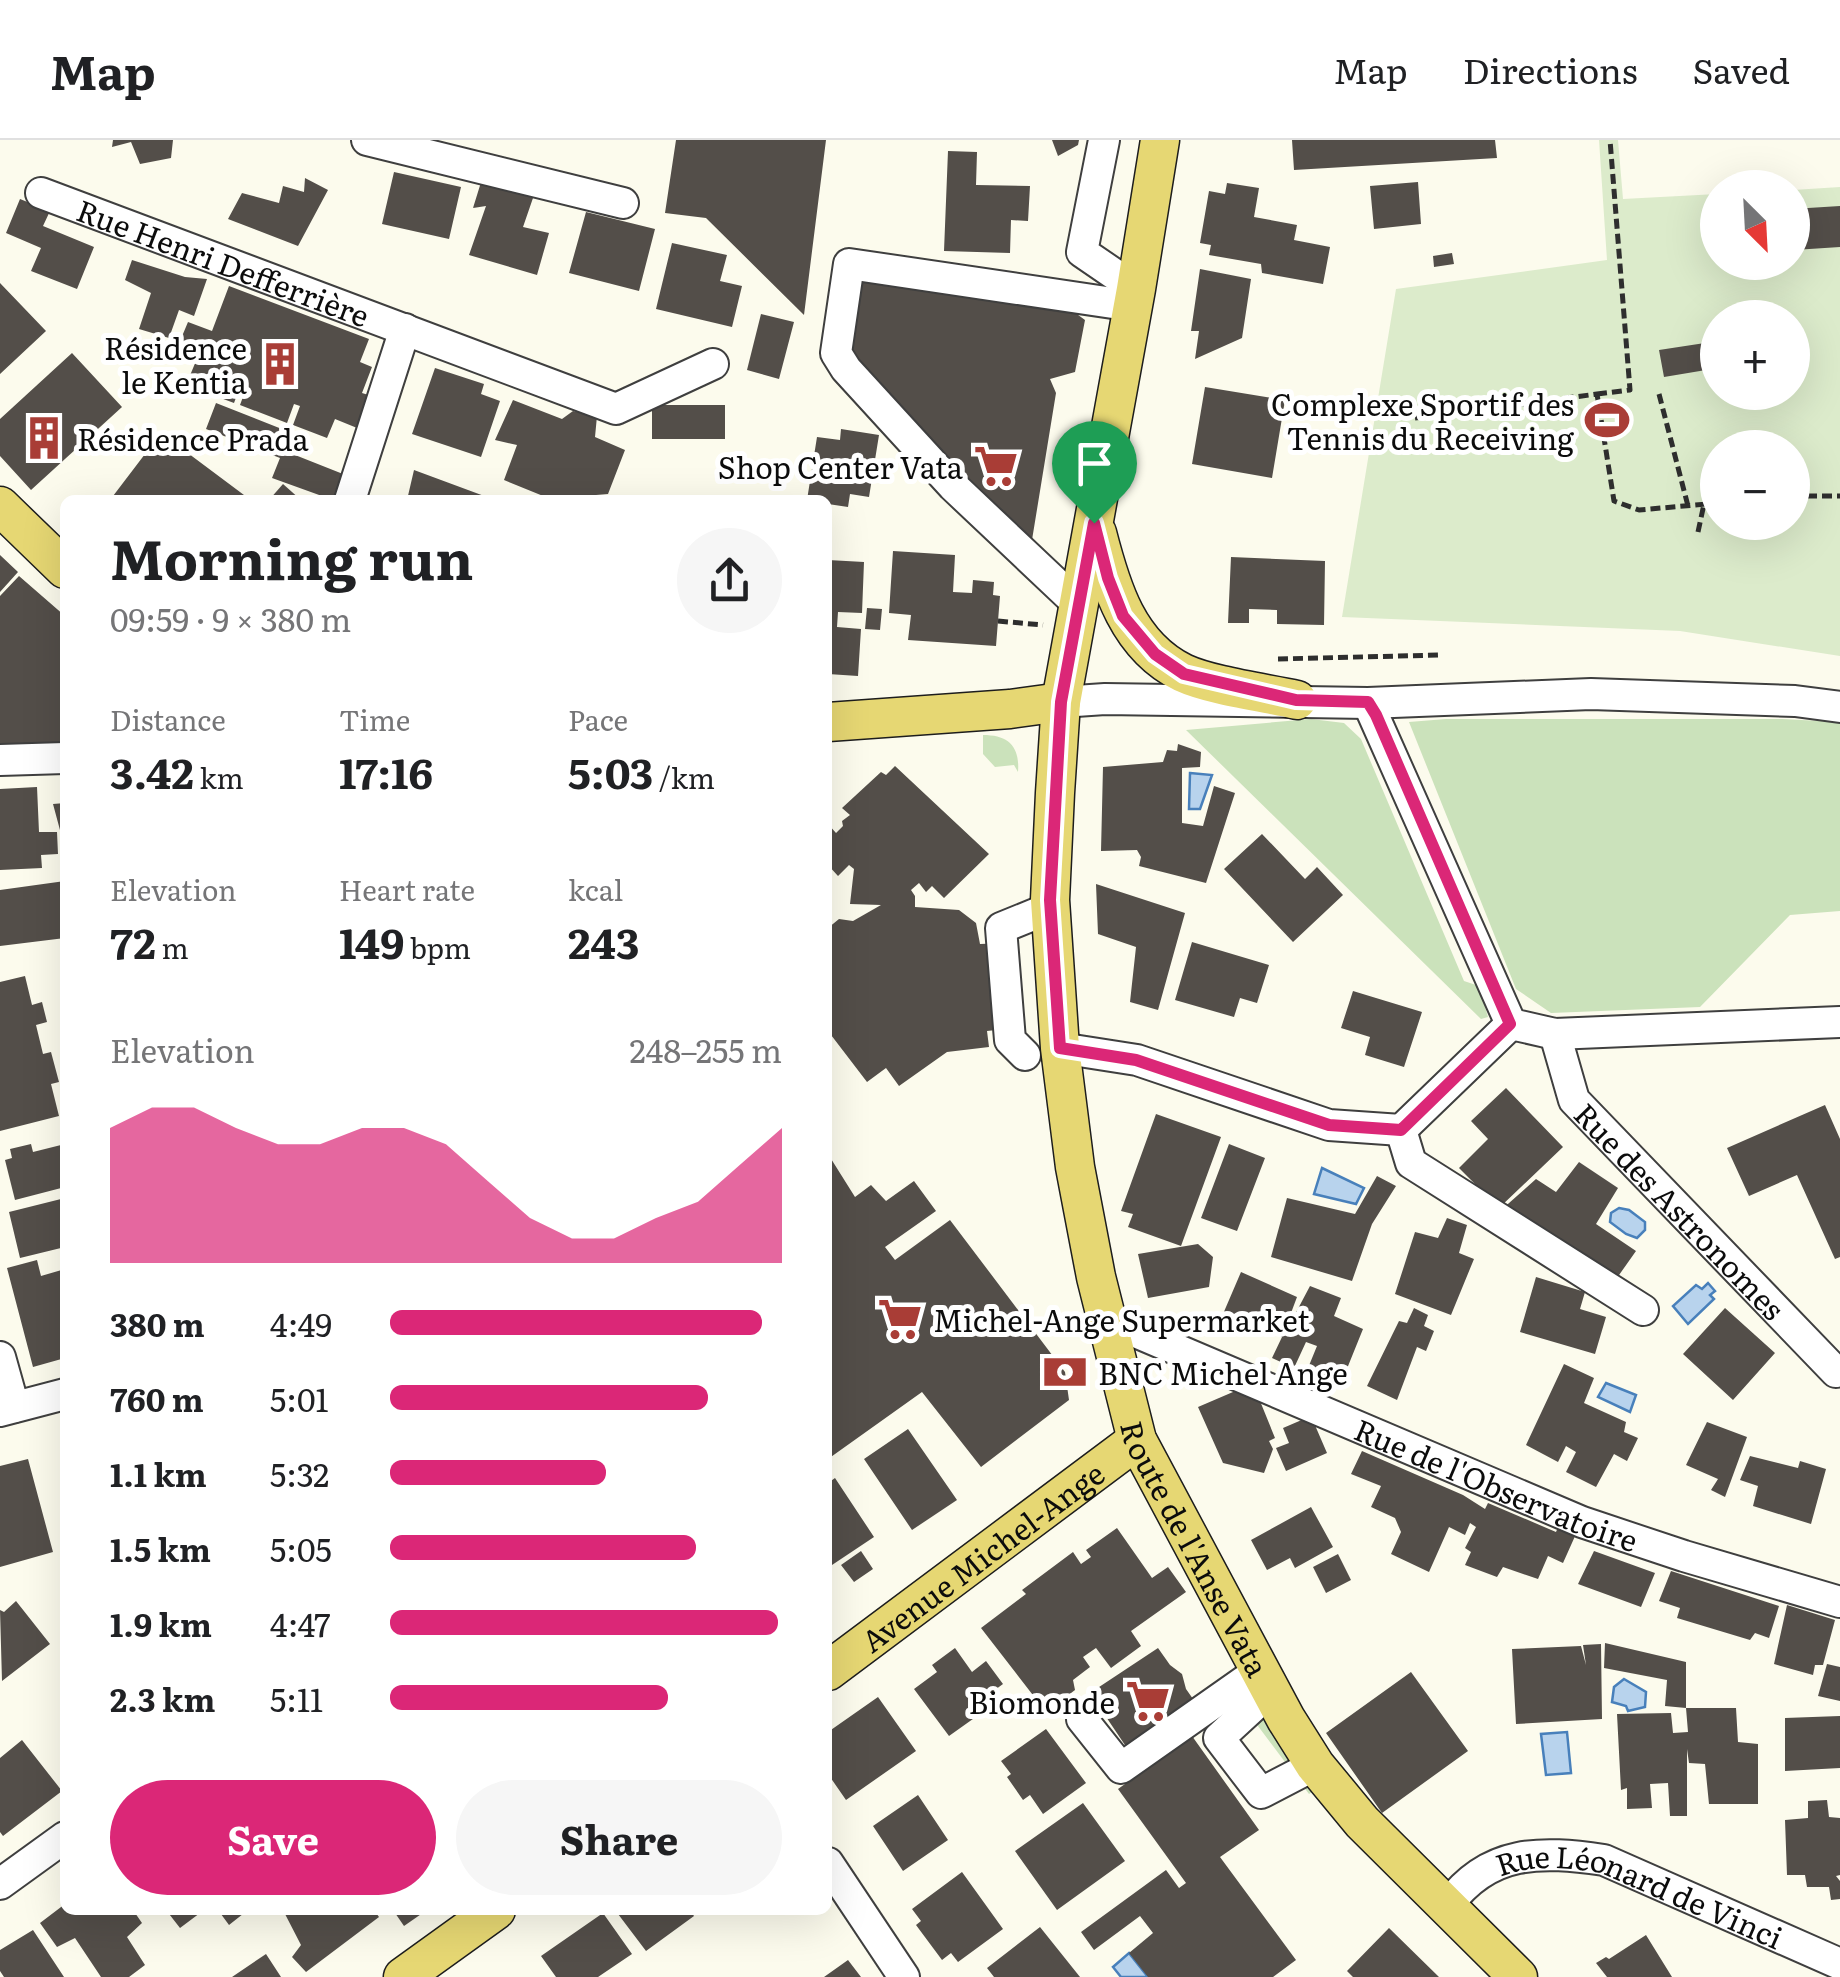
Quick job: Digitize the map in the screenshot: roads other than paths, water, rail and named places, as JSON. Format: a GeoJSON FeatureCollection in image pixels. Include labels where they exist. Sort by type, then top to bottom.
{"type":"FeatureCollection","features":[{"type":"Feature","properties":{"kind":"main road","name":"Route de l'Anse Vata"},"geometry":{"type":"LineString","coordinates":[[1160,140],[1094,523],[1065,616],[1050,908],[1032,1048],[1075,1167],[1106,1319],[1137,1440],[1264,1681],[1315,1765],[1362,1822],[1518,1977]]}},
{"type":"Feature","properties":{"kind":"main road"},"geometry":{"type":"LineString","coordinates":[[0,506],[60,564]]}},
{"type":"Feature","properties":{"kind":"main road"},"geometry":{"type":"LineString","coordinates":[[1094,523],[1108,578],[1123,616],[1155,654],[1184,674],[1296,700]]}},
{"type":"Feature","properties":{"kind":"main road"},"geometry":{"type":"LineString","coordinates":[[832,722],[1061,702]]}},
{"type":"Feature","properties":{"kind":"main road","name":"Avenue Michel-Ange"},"geometry":{"type":"LineString","coordinates":[[832,1668],[1137,1440]]}},
{"type":"Feature","properties":{"kind":"main road"},"geometry":{"type":"LineString","coordinates":[[404,1977],[489,1915]]}},
{"type":"Feature","properties":{"kind":"street"},"geometry":{"type":"LineString","coordinates":[[1104,140],[1082,252],[1134,298]]}},
{"type":"Feature","properties":{"kind":"street"},"geometry":{"type":"LineString","coordinates":[[374,141],[622,203]]}},
{"type":"Feature","properties":{"kind":"street","name":"Rue Henri Defferrière"},"geometry":{"type":"LineString","coordinates":[[41,192],[616,409],[713,364]]}},
{"type":"Feature","properties":{"kind":"street"},"geometry":{"type":"LineString","coordinates":[[1065,616],[836,353],[849,264],[886,272],[1134,298]]}},
{"type":"Feature","properties":{"kind":"street","name":"Rue Henri Defferrière"},"geometry":{"type":"LineString","coordinates":[[352,495],[406,328]]}},
{"type":"Feature","properties":{"kind":"street"},"geometry":{"type":"LineString","coordinates":[[1061,702],[1368,702],[1591,694],[1840,706]]}},
{"type":"Feature","properties":{"kind":"street"},"geometry":{"type":"LineString","coordinates":[[1368,702],[1510,1024]]}},
{"type":"Feature","properties":{"kind":"street"},"geometry":{"type":"LineString","coordinates":[[0,760],[60,758]]}},
{"type":"Feature","properties":{"kind":"street"},"geometry":{"type":"LineString","coordinates":[[1032,1048],[994,936],[1050,908]]}},
{"type":"Feature","properties":{"kind":"street"},"geometry":{"type":"LineString","coordinates":[[994,1014],[994,1024],[1032,1048],[1136,1060],[1329,1125],[1401,1130],[1510,1024]]}},
{"type":"Feature","properties":{"kind":"street"},"geometry":{"type":"LineString","coordinates":[[1510,1024],[1555,1034],[1840,1022]]}},
{"type":"Feature","properties":{"kind":"street","name":"Rue des Astronomes"},"geometry":{"type":"LineString","coordinates":[[1555,1034],[1574,1100],[1836,1372]]}},
{"type":"Feature","properties":{"kind":"street"},"geometry":{"type":"LineString","coordinates":[[1401,1130],[1412,1163],[1643,1310]]}},
{"type":"Feature","properties":{"kind":"street","name":"Rue de l'Observatoire"},"geometry":{"type":"LineString","coordinates":[[1106,1319],[1582,1522],[1840,1602]]}},
{"type":"Feature","properties":{"kind":"street"},"geometry":{"type":"LineString","coordinates":[[0,1357],[7,1409],[60,1395]]}},
{"type":"Feature","properties":{"kind":"street"},"geometry":{"type":"LineString","coordinates":[[1082,1718],[1120,1768],[1264,1681]]}},
{"type":"Feature","properties":{"kind":"street"},"geometry":{"type":"LineString","coordinates":[[1264,1681],[1220,1738],[1261,1794],[1315,1765]]}},
{"type":"Feature","properties":{"kind":"street"},"geometry":{"type":"LineString","coordinates":[[0,1884],[60,1841]]}},
{"type":"Feature","properties":{"kind":"street","name":"Rue Léonard de Vinci"},"geometry":{"type":"LineString","coordinates":[[1448,1905],[1463,1884],[1512,1856],[1562,1854],[1604,1860],[1840,1964]]}},
{"type":"Feature","properties":{"kind":"street"},"geometry":{"type":"LineString","coordinates":[[832,1869],[904,1977]]}},
{"type":"Feature","properties":{"kind":"water"},"geometry":{"type":"Polygon","coordinates":[[[1190,773],[1212,775],[1200,809],[1189,809],[1190,773]]]}},
{"type":"Feature","properties":{"kind":"water"},"geometry":{"type":"Polygon","coordinates":[[[1322,1168],[1364,1188],[1356,1204],[1314,1194],[1322,1168]]]}},
{"type":"Feature","properties":{"kind":"water"},"geometry":{"type":"Polygon","coordinates":[[[1619,1208],[1645,1222],[1645,1230],[1637,1238],[1610,1222],[1611,1213],[1619,1208]]]}},
{"type":"Feature","properties":{"kind":"water"},"geometry":{"type":"Polygon","coordinates":[[[1708,1283],[1715,1291],[1710,1295],[1714,1299],[1688,1324],[1673,1306],[1696,1285],[1702,1289],[1708,1283]]]}},
{"type":"Feature","properties":{"kind":"water"},"geometry":{"type":"Polygon","coordinates":[[[1606,1383],[1636,1395],[1630,1412],[1598,1397],[1606,1383]]]}},
{"type":"Feature","properties":{"kind":"water"},"geometry":{"type":"Polygon","coordinates":[[[1624,1679],[1646,1692],[1645,1707],[1628,1711],[1626,1706],[1612,1702],[1614,1687],[1624,1679]]]}},
{"type":"Feature","properties":{"kind":"water"},"geometry":{"type":"Polygon","coordinates":[[[1567,1732],[1571,1773],[1546,1775],[1541,1734],[1567,1732]]]}},
{"type":"Feature","properties":{"kind":"water"},"geometry":{"type":"Polygon","coordinates":[[[1129,1953],[1148,1977],[1121,1977],[1113,1967],[1129,1953]]]}},
{"type":"Feature","properties":{"kind":"place","name":"Résidence le Kentia"},"geometry":{"type":"Point","coordinates":[280,364]}},
{"type":"Feature","properties":{"kind":"place","name":"Complexe Sportif des Tennis du Receiving"},"geometry":{"type":"Point","coordinates":[1607,420]}},
{"type":"Feature","properties":{"kind":"place","name":"Résidence Prada"},"geometry":{"type":"Point","coordinates":[44,438]}},
{"type":"Feature","properties":{"kind":"place","name":"Shop Center Vata"},"geometry":{"type":"Point","coordinates":[996,466]}},
{"type":"Feature","properties":{"kind":"place","name":"Michel-Ange Supermarket"},"geometry":{"type":"Point","coordinates":[900,1319]}},
{"type":"Feature","properties":{"kind":"place","name":"BNC Michel Ange"},"geometry":{"type":"Point","coordinates":[1065,1372]}},
{"type":"Feature","properties":{"kind":"place","name":"Biomonde"},"geometry":{"type":"Point","coordinates":[1148,1701]}}]}
